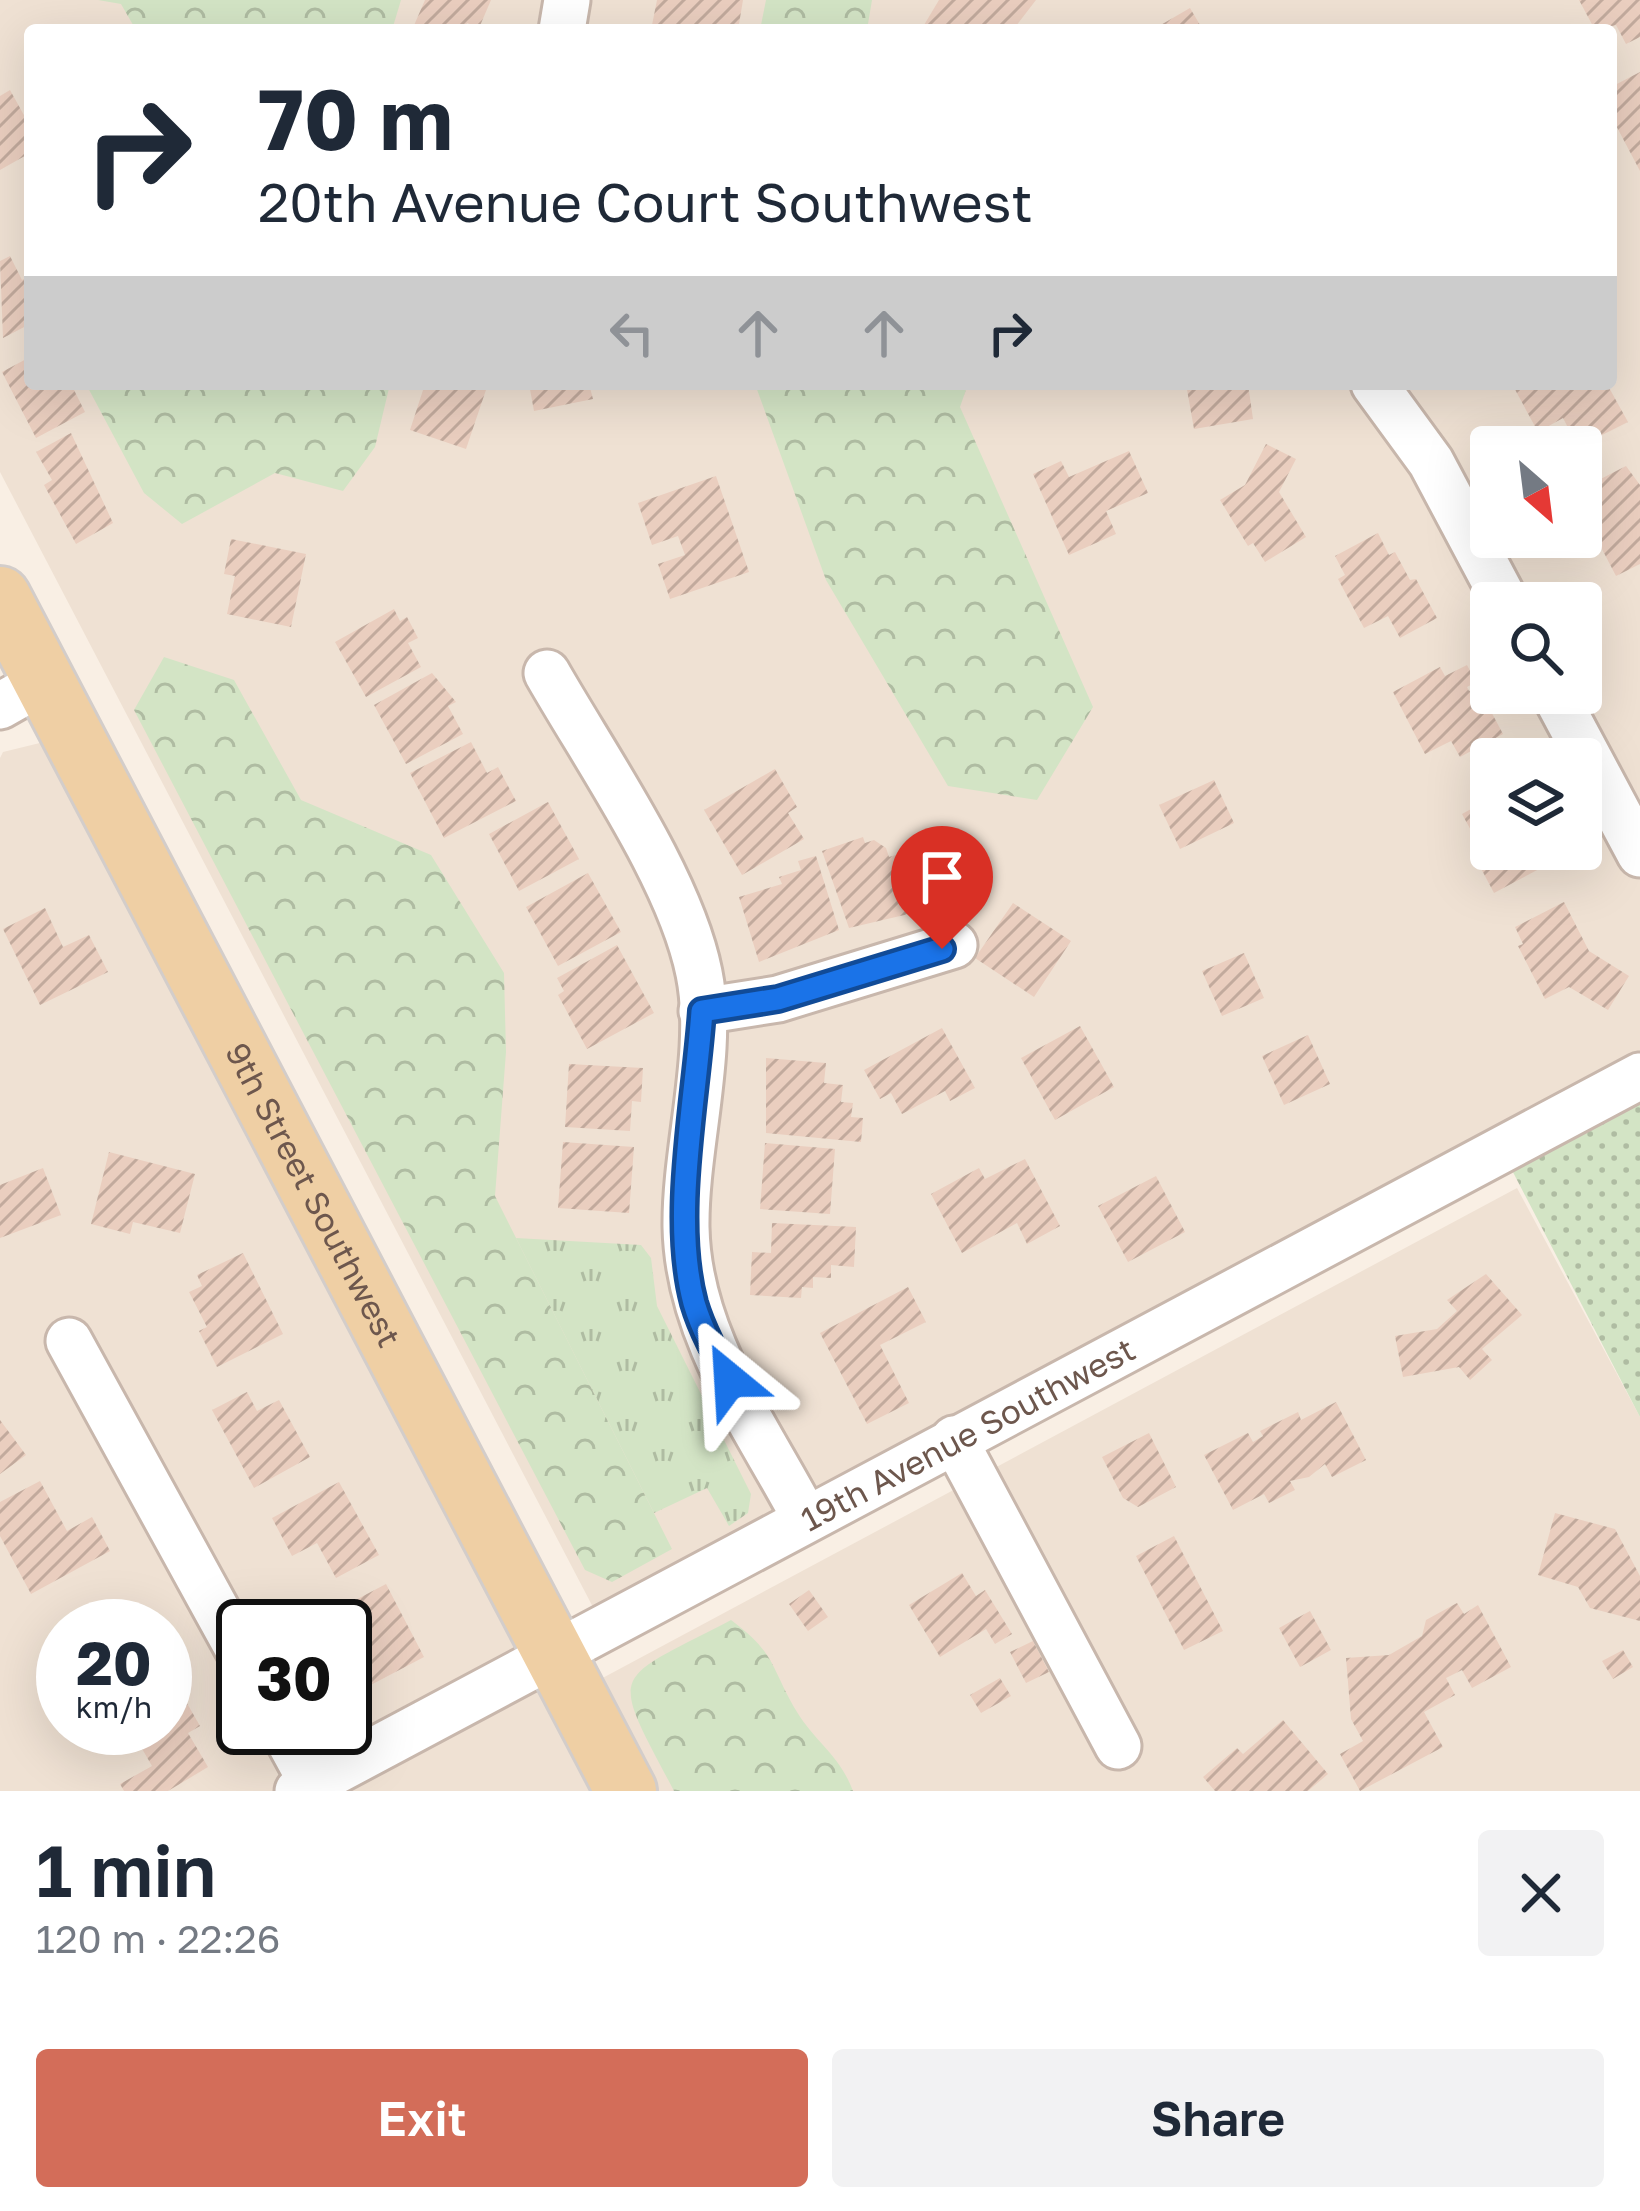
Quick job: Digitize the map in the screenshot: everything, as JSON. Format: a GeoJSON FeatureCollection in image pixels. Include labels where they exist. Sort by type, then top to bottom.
{"type":"FeatureCollection","features":[{"type":"Feature","properties":{"kind":"main road","name":"9th Street Southwest"},"geometry":{"type":"LineString","coordinates":[[0,597],[22,694],[626,1791]]}},
{"type":"Feature","properties":{"kind":"street"},"geometry":{"type":"LineString","coordinates":[[1378,390],[1431,462],[1496,582]]}},
{"type":"Feature","properties":{"kind":"street"},"geometry":{"type":"LineString","coordinates":[[547,673],[674,899],[699,972],[702,1011],[686,1225],[691,1286],[708,1340],[806,1518]]}},
{"type":"Feature","properties":{"kind":"street"},"geometry":{"type":"LineString","coordinates":[[1565,714],[1640,854]]}},
{"type":"Feature","properties":{"kind":"street"},"geometry":{"type":"LineString","coordinates":[[702,1011],[778,999],[954,945]]}},
{"type":"Feature","properties":{"kind":"street","name":"19th Avenue Southwest"},"geometry":{"type":"LineString","coordinates":[[305,1787],[1640,1076]]}},
{"type":"Feature","properties":{"kind":"street"},"geometry":{"type":"LineString","coordinates":[[69,1341],[216,1609]]}},
{"type":"Feature","properties":{"kind":"street"},"geometry":{"type":"LineString","coordinates":[[954,1439],[1118,1746]]}},
{"type":"Feature","properties":{"kind":"street"},"geometry":{"type":"LineString","coordinates":[[293,1755],[305,1787]]}},
{"type":"Feature","properties":{"kind":"shaded area"},"geometry":{"type":"Polygon","coordinates":[[[0,0],[1640,0],[1640,1051],[595,1611],[0,472],[0,0]]]}},
{"type":"Feature","properties":{"kind":"shaded area"},"geometry":{"type":"Polygon","coordinates":[[[48,741],[600,1791],[0,1791],[3,752],[48,741]]]}},
{"type":"Feature","properties":{"kind":"shaded area"},"geometry":{"type":"Polygon","coordinates":[[[1517,1188],[1640,1417],[1640,1791],[656,1791],[597,1681],[1517,1188]]]}},
{"type":"Feature","properties":{"kind":"green space"},"geometry":{"type":"Polygon","coordinates":[[[98,0],[401,0],[394,24],[133,24],[121,4],[98,0]]]}},
{"type":"Feature","properties":{"kind":"green space"},"geometry":{"type":"Polygon","coordinates":[[[766,0],[872,0],[868,24],[761,24],[766,0]]]}},
{"type":"Feature","properties":{"kind":"green space"},"geometry":{"type":"Polygon","coordinates":[[[89,390],[389,390],[375,447],[343,491],[275,473],[182,524],[144,493],[89,390]]]}},
{"type":"Feature","properties":{"kind":"green space"},"geometry":{"type":"Polygon","coordinates":[[[757,390],[966,390],[960,407],[1093,707],[1037,800],[948,786],[826,580],[757,390]]]}},
{"type":"Feature","properties":{"kind":"green space"},"geometry":{"type":"Polygon","coordinates":[[[164,657],[234,680],[301,800],[431,855],[504,973],[506,1052],[495,1196],[672,1549],[612,1582],[585,1570],[134,710],[164,657]]]}},
{"type":"Feature","properties":{"kind":"green space"},"geometry":{"type":"Polygon","coordinates":[[[1640,1076],[1640,1417],[1501,1149],[1640,1076]]]}},
{"type":"Feature","properties":{"kind":"green space"},"geometry":{"type":"Polygon","coordinates":[[[516,1238],[641,1245],[651,1258],[657,1306],[751,1494],[748,1513],[729,1526],[707,1488],[654,1513],[516,1238]]]}},
{"type":"Feature","properties":{"kind":"green space"},"geometry":{"type":"Polygon","coordinates":[[[731,1620],[765,1652],[797,1712],[841,1767],[853,1791],[674,1791],[638,1721],[632,1683],[661,1656],[731,1620]]]}},
{"type":"Feature","properties":{"kind":"building"},"geometry":{"type":"Polygon","coordinates":[[[425,0],[491,0],[481,24],[415,24],[425,0]]]}},
{"type":"Feature","properties":{"kind":"building"},"geometry":{"type":"Polygon","coordinates":[[[657,0],[743,0],[739,24],[652,24],[657,0]]]}},
{"type":"Feature","properties":{"kind":"building"},"geometry":{"type":"Polygon","coordinates":[[[939,0],[1036,0],[1018,24],[925,24],[939,0]]]}},
{"type":"Feature","properties":{"kind":"building"},"geometry":{"type":"Polygon","coordinates":[[[1579,0],[1640,0],[1640,37],[1626,44],[1617,24],[1592,24],[1579,0]]]}},
{"type":"Feature","properties":{"kind":"building"},"geometry":{"type":"Polygon","coordinates":[[[1190,8],[1199,24],[1162,24],[1190,8]]]}},
{"type":"Feature","properties":{"kind":"building"},"geometry":{"type":"Polygon","coordinates":[[[1640,72],[1640,171],[1617,127],[1617,84],[1640,72]]]}},
{"type":"Feature","properties":{"kind":"building"},"geometry":{"type":"Polygon","coordinates":[[[10,90],[24,115],[24,156],[0,170],[0,96],[10,90]]]}},
{"type":"Feature","properties":{"kind":"building"},"geometry":{"type":"Polygon","coordinates":[[[10,256],[24,279],[24,327],[3,338],[0,261],[10,256]]]}},
{"type":"Feature","properties":{"kind":"building"},"geometry":{"type":"Polygon","coordinates":[[[24,360],[24,390],[74,390],[85,412],[36,438],[2,372],[24,360]]]}},
{"type":"Feature","properties":{"kind":"building"},"geometry":{"type":"Polygon","coordinates":[[[423,390],[486,390],[466,449],[410,430],[423,390]]]}},
{"type":"Feature","properties":{"kind":"building"},"geometry":{"type":"Polygon","coordinates":[[[530,390],[591,390],[593,399],[534,411],[530,390]]]}},
{"type":"Feature","properties":{"kind":"building"},"geometry":{"type":"Polygon","coordinates":[[[1187,390],[1249,390],[1253,419],[1194,429],[1187,390]]]}},
{"type":"Feature","properties":{"kind":"building"},"geometry":{"type":"Polygon","coordinates":[[[1515,390],[1610,390],[1628,422],[1602,435],[1602,426],[1567,426],[1563,418],[1549,426],[1535,426],[1515,390]]]}},
{"type":"Feature","properties":{"kind":"building"},"geometry":{"type":"Polygon","coordinates":[[[71,433],[113,523],[76,544],[44,485],[52,480],[36,452],[71,433]]]}},
{"type":"Feature","properties":{"kind":"building"},"geometry":{"type":"Polygon","coordinates":[[[1266,444],[1296,459],[1279,492],[1306,537],[1265,562],[1253,543],[1248,546],[1220,500],[1245,485],[1266,444]]]}},
{"type":"Feature","properties":{"kind":"building"},"geometry":{"type":"Polygon","coordinates":[[[1129,451],[1148,493],[1106,511],[1116,534],[1069,555],[1033,474],[1061,461],[1069,477],[1129,451]]]}},
{"type":"Feature","properties":{"kind":"building"},"geometry":{"type":"Polygon","coordinates":[[[1626,466],[1640,485],[1640,564],[1616,576],[1602,549],[1602,478],[1626,466]]]}},
{"type":"Feature","properties":{"kind":"building"},"geometry":{"type":"Polygon","coordinates":[[[716,476],[749,572],[670,599],[658,564],[685,555],[678,536],[652,545],[638,503],[716,476]]]}},
{"type":"Feature","properties":{"kind":"building"},"geometry":{"type":"Polygon","coordinates":[[[1378,533],[1389,555],[1395,552],[1410,580],[1416,579],[1437,618],[1400,638],[1388,616],[1364,628],[1338,579],[1345,575],[1335,556],[1378,533]]]}},
{"type":"Feature","properties":{"kind":"building"},"geometry":{"type":"Polygon","coordinates":[[[231,539],[306,554],[291,627],[227,614],[235,576],[224,574],[231,539]]]}},
{"type":"Feature","properties":{"kind":"building"},"geometry":{"type":"Polygon","coordinates":[[[394,609],[400,621],[407,617],[418,638],[408,643],[421,667],[366,697],[335,642],[394,609]]]}},
{"type":"Feature","properties":{"kind":"building"},"geometry":{"type":"Polygon","coordinates":[[[1467,665],[1470,714],[1492,714],[1503,734],[1470,738],[1470,752],[1460,757],[1451,741],[1425,754],[1393,692],[1440,667],[1445,676],[1467,665]]]}},
{"type":"Feature","properties":{"kind":"building"},"geometry":{"type":"Polygon","coordinates":[[[432,673],[456,702],[448,706],[463,734],[406,764],[374,705],[432,673]]]}},
{"type":"Feature","properties":{"kind":"building"},"geometry":{"type":"Polygon","coordinates":[[[471,742],[487,773],[498,767],[516,801],[444,838],[410,773],[471,742]]]}},
{"type":"Feature","properties":{"kind":"building"},"geometry":{"type":"Polygon","coordinates":[[[775,769],[797,807],[788,813],[804,839],[742,875],[704,810],[775,769]]]}},
{"type":"Feature","properties":{"kind":"building"},"geometry":{"type":"Polygon","coordinates":[[[1214,780],[1234,823],[1180,849],[1159,805],[1214,780]]]}},
{"type":"Feature","properties":{"kind":"building"},"geometry":{"type":"Polygon","coordinates":[[[548,802],[579,859],[519,891],[489,834],[548,802]]]}},
{"type":"Feature","properties":{"kind":"building"},"geometry":{"type":"Polygon","coordinates":[[[863,837],[865,843],[874,840],[886,848],[889,857],[896,855],[901,870],[929,860],[941,894],[914,903],[917,912],[849,928],[822,851],[863,837]]]}},
{"type":"Feature","properties":{"kind":"building"},"geometry":{"type":"Polygon","coordinates":[[[816,856],[839,930],[759,962],[739,897],[782,884],[779,877],[801,870],[798,861],[816,856]]]}},
{"type":"Feature","properties":{"kind":"building"},"geometry":{"type":"Polygon","coordinates":[[[1482,870],[1537,870],[1494,893],[1482,870]]]}},
{"type":"Feature","properties":{"kind":"building"},"geometry":{"type":"Polygon","coordinates":[[[588,873],[621,932],[558,966],[526,907],[588,873]]]}},
{"type":"Feature","properties":{"kind":"building"},"geometry":{"type":"Polygon","coordinates":[[[1564,902],[1589,951],[1629,976],[1608,1010],[1569,987],[1545,999],[1518,946],[1523,944],[1515,927],[1564,902]]]}},
{"type":"Feature","properties":{"kind":"building"},"geometry":{"type":"Polygon","coordinates":[[[1013,903],[1071,941],[1034,997],[975,958],[1013,903]]]}},
{"type":"Feature","properties":{"kind":"building"},"geometry":{"type":"Polygon","coordinates":[[[45,908],[63,947],[89,935],[108,972],[40,1005],[3,929],[45,908]]]}},
{"type":"Feature","properties":{"kind":"building"},"geometry":{"type":"Polygon","coordinates":[[[617,945],[654,1013],[587,1049],[558,995],[564,991],[557,978],[617,945]]]}},
{"type":"Feature","properties":{"kind":"building"},"geometry":{"type":"Polygon","coordinates":[[[1244,953],[1264,998],[1222,1016],[1202,971],[1244,953]]]}},
{"type":"Feature","properties":{"kind":"building"},"geometry":{"type":"Polygon","coordinates":[[[1080,1026],[1114,1087],[1055,1120],[1021,1058],[1080,1026]]]}},
{"type":"Feature","properties":{"kind":"building"},"geometry":{"type":"Polygon","coordinates":[[[942,1028],[975,1088],[950,1101],[945,1091],[902,1114],[891,1093],[880,1099],[864,1070],[942,1028]]]}},
{"type":"Feature","properties":{"kind":"building"},"geometry":{"type":"Polygon","coordinates":[[[1308,1035],[1330,1084],[1284,1105],[1262,1056],[1308,1035]]]}},
{"type":"Feature","properties":{"kind":"building"},"geometry":{"type":"Polygon","coordinates":[[[766,1058],[826,1063],[824,1083],[843,1085],[841,1102],[853,1103],[851,1117],[863,1118],[861,1142],[766,1133],[766,1058]]]}},
{"type":"Feature","properties":{"kind":"building"},"geometry":{"type":"Polygon","coordinates":[[[569,1064],[643,1068],[641,1102],[632,1101],[630,1131],[565,1127],[569,1064]]]}},
{"type":"Feature","properties":{"kind":"building"},"geometry":{"type":"Polygon","coordinates":[[[563,1142],[634,1147],[629,1213],[558,1208],[563,1142]]]}},
{"type":"Feature","properties":{"kind":"building"},"geometry":{"type":"Polygon","coordinates":[[[765,1143],[835,1149],[830,1214],[760,1209],[765,1143]]]}},
{"type":"Feature","properties":{"kind":"building"},"geometry":{"type":"Polygon","coordinates":[[[109,1152],[195,1174],[180,1233],[133,1222],[130,1234],[91,1224],[109,1152]]]}},
{"type":"Feature","properties":{"kind":"building"},"geometry":{"type":"Polygon","coordinates":[[[1025,1159],[1060,1226],[1027,1244],[1017,1223],[962,1253],[931,1194],[979,1168],[985,1179],[1025,1159]]]}},
{"type":"Feature","properties":{"kind":"building"},"geometry":{"type":"Polygon","coordinates":[[[43,1168],[61,1215],[0,1238],[0,1185],[43,1168]]]}},
{"type":"Feature","properties":{"kind":"building"},"geometry":{"type":"Polygon","coordinates":[[[1156,1176],[1185,1232],[1128,1262],[1098,1206],[1156,1176]]]}},
{"type":"Feature","properties":{"kind":"building"},"geometry":{"type":"Polygon","coordinates":[[[772,1223],[856,1227],[854,1267],[831,1265],[831,1278],[813,1277],[813,1288],[802,1287],[801,1298],[750,1295],[752,1252],[771,1253],[772,1223]]]}},
{"type":"Feature","properties":{"kind":"building"},"geometry":{"type":"Polygon","coordinates":[[[243,1253],[283,1334],[217,1367],[199,1331],[207,1327],[189,1292],[202,1286],[197,1275],[243,1253]]]}},
{"type":"Feature","properties":{"kind":"building"},"geometry":{"type":"Polygon","coordinates":[[[1486,1274],[1522,1315],[1482,1349],[1492,1360],[1470,1380],[1459,1367],[1403,1377],[1395,1336],[1437,1329],[1457,1311],[1447,1300],[1486,1274]]]}},
{"type":"Feature","properties":{"kind":"building"},"geometry":{"type":"Polygon","coordinates":[[[908,1287],[926,1322],[880,1345],[909,1403],[867,1424],[820,1333],[908,1287]]]}},
{"type":"Feature","properties":{"kind":"building"},"geometry":{"type":"Polygon","coordinates":[[[247,1392],[257,1411],[279,1400],[310,1457],[254,1488],[212,1410],[247,1392]]]}},
{"type":"Feature","properties":{"kind":"building"},"geometry":{"type":"Polygon","coordinates":[[[1336,1402],[1366,1460],[1332,1477],[1325,1464],[1309,1477],[1290,1481],[1295,1490],[1269,1503],[1264,1494],[1233,1510],[1204,1455],[1248,1433],[1253,1442],[1263,1436],[1260,1431],[1298,1412],[1301,1420],[1336,1402]]]}},
{"type":"Feature","properties":{"kind":"building"},"geometry":{"type":"Polygon","coordinates":[[[0,1420],[26,1455],[0,1474],[0,1420]]]}},
{"type":"Feature","properties":{"kind":"building"},"geometry":{"type":"Polygon","coordinates":[[[1149,1433],[1176,1487],[1138,1507],[1123,1498],[1102,1457],[1149,1433]]]}},
{"type":"Feature","properties":{"kind":"building"},"geometry":{"type":"Polygon","coordinates":[[[40,1481],[67,1531],[92,1517],[110,1551],[31,1594],[0,1536],[0,1502],[40,1481]]]}},
{"type":"Feature","properties":{"kind":"building"},"geometry":{"type":"Polygon","coordinates":[[[339,1482],[379,1555],[336,1578],[317,1543],[292,1556],[272,1518],[339,1482]]]}},
{"type":"Feature","properties":{"kind":"building"},"geometry":{"type":"Polygon","coordinates":[[[1555,1513],[1615,1529],[1640,1576],[1640,1621],[1590,1608],[1578,1587],[1538,1575],[1555,1513]]]}},
{"type":"Feature","properties":{"kind":"building"},"geometry":{"type":"Polygon","coordinates":[[[1174,1536],[1223,1631],[1184,1650],[1136,1556],[1174,1536]]]}},
{"type":"Feature","properties":{"kind":"building"},"geometry":{"type":"Polygon","coordinates":[[[962,1573],[976,1596],[985,1590],[1012,1634],[995,1644],[986,1629],[940,1657],[909,1605],[962,1573]]]}},
{"type":"Feature","properties":{"kind":"building"},"geometry":{"type":"Polygon","coordinates":[[[386,1584],[424,1657],[372,1684],[372,1599],[357,1599],[386,1584]]]}},
{"type":"Feature","properties":{"kind":"building"},"geometry":{"type":"Polygon","coordinates":[[[809,1590],[828,1617],[808,1631],[789,1604],[809,1590]]]}},
{"type":"Feature","properties":{"kind":"building"},"geometry":{"type":"Polygon","coordinates":[[[1457,1603],[1464,1614],[1478,1605],[1511,1667],[1472,1688],[1462,1670],[1446,1678],[1455,1695],[1424,1712],[1443,1747],[1360,1791],[1340,1754],[1363,1741],[1351,1719],[1346,1658],[1389,1655],[1422,1636],[1426,1620],[1457,1603]]]}},
{"type":"Feature","properties":{"kind":"building"},"geometry":{"type":"Polygon","coordinates":[[[1310,1611],[1331,1650],[1300,1667],[1279,1628],[1310,1611]]]}},
{"type":"Feature","properties":{"kind":"building"},"geometry":{"type":"Polygon","coordinates":[[[1033,1641],[1049,1672],[1026,1683],[1010,1652],[1033,1641]]]}},
{"type":"Feature","properties":{"kind":"building"},"geometry":{"type":"Polygon","coordinates":[[[1623,1650],[1633,1667],[1613,1679],[1602,1661],[1623,1650]]]}},
{"type":"Feature","properties":{"kind":"building"},"geometry":{"type":"Polygon","coordinates":[[[1000,1678],[1011,1696],[981,1713],[970,1695],[1000,1678]]]}},
{"type":"Feature","properties":{"kind":"building"},"geometry":{"type":"Polygon","coordinates":[[[1283,1720],[1328,1774],[1308,1791],[1215,1791],[1203,1777],[1237,1748],[1243,1754],[1283,1720]]]}},
{"type":"Feature","properties":{"kind":"building"},"geometry":{"type":"Polygon","coordinates":[[[192,1740],[208,1767],[168,1791],[124,1791],[120,1784],[152,1766],[146,1755],[192,1755],[192,1740]]]}},
{"type":"Feature","properties":{"kind":"route"},"geometry":{"type":"LineString","coordinates":[[730,1380],[695,1306],[688,1265],[686,1225],[702,1011],[778,999],[942,949]]}}]}
